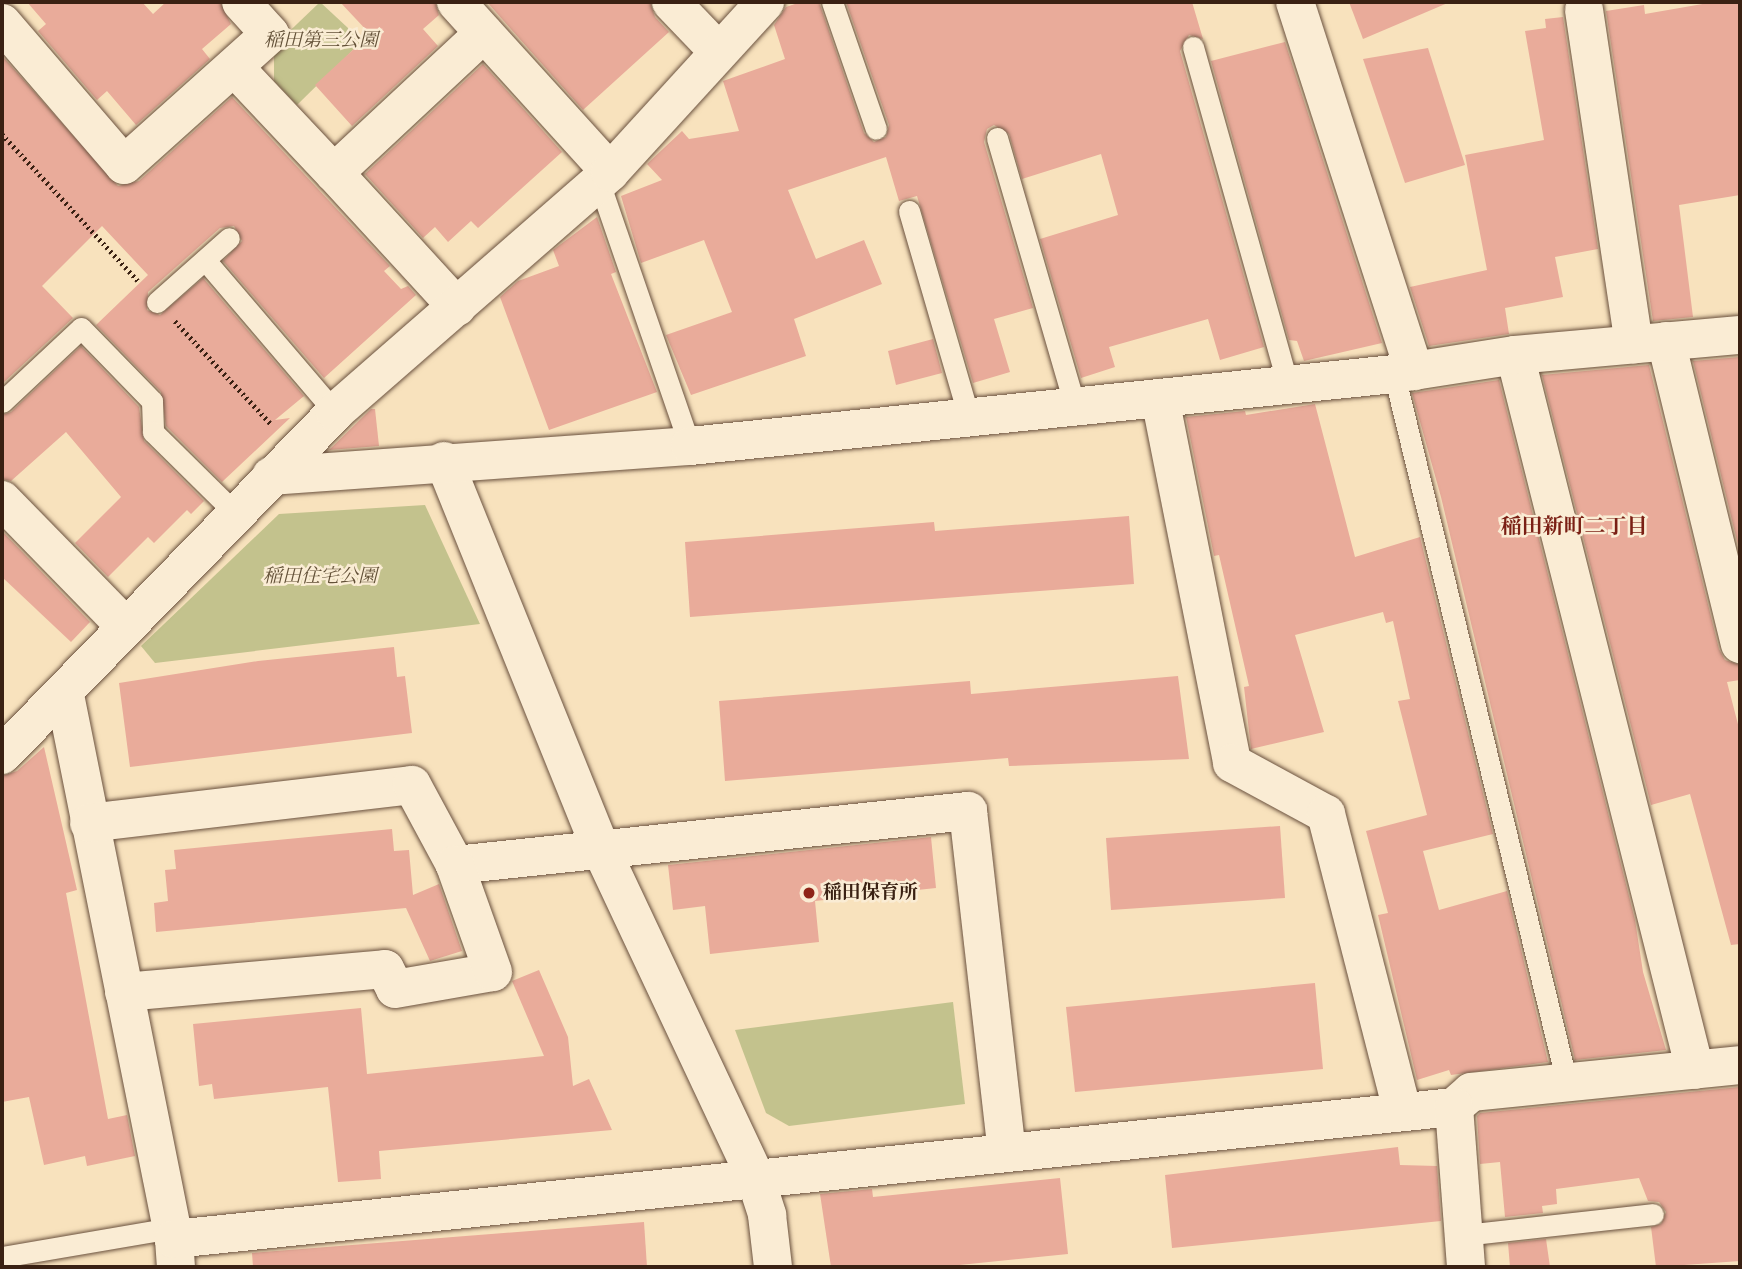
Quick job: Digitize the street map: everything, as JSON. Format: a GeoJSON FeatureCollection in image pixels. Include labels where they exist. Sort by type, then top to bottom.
{"type":"FeatureCollection","features":[{"type":"Feature","properties":{"kind":"street"},"geometry":{"type":"LineString","coordinates":[[2,23],[124,165],[271,34],[241,2]]}},
{"type":"Feature","properties":{"kind":"street"},"geometry":{"type":"LineString","coordinates":[[456,2],[605,177]]}},
{"type":"Feature","properties":{"kind":"street"},"geometry":{"type":"LineString","coordinates":[[671,2],[719,52]]}},
{"type":"Feature","properties":{"kind":"street"},"geometry":{"type":"LineString","coordinates":[[2,755],[65,695],[124,625],[335,412],[605,177],[765,2]]}},
{"type":"Feature","properties":{"kind":"street"},"geometry":{"type":"LineString","coordinates":[[1295,2],[1404,373]]}},
{"type":"Feature","properties":{"kind":"street"},"geometry":{"type":"LineString","coordinates":[[1584,10],[1650,343],[1740,644]]}},
{"type":"Feature","properties":{"kind":"street"},"geometry":{"type":"LineString","coordinates":[[334,173],[484,33]]}},
{"type":"Feature","properties":{"kind":"street"},"geometry":{"type":"LineString","coordinates":[[234,66],[457,307]]}},
{"type":"Feature","properties":{"kind":"street"},"geometry":{"type":"LineString","coordinates":[[271,476],[444,461],[690,446],[1404,373],[1514,355],[1740,335]]}},
{"type":"Feature","properties":{"kind":"street"},"geometry":{"type":"LineString","coordinates":[[1514,355],[1695,1070]]}},
{"type":"Feature","properties":{"kind":"street"},"geometry":{"type":"LineString","coordinates":[[1160,398],[1232,763],[1326,814],[1402,1111]]}},
{"type":"Feature","properties":{"kind":"street"},"geometry":{"type":"LineString","coordinates":[[444,461],[601,849],[755,1177],[767,1215],[773,1267]]}},
{"type":"Feature","properties":{"kind":"street"},"geometry":{"type":"LineString","coordinates":[[2,500],[124,625]]}},
{"type":"Feature","properties":{"kind":"street"},"geometry":{"type":"LineString","coordinates":[[65,695],[174,1244],[755,1177],[1454,1107],[1471,1092],[1740,1065]]}},
{"type":"Feature","properties":{"kind":"street"},"geometry":{"type":"LineString","coordinates":[[89,823],[412,785],[455,865],[493,972],[395,989],[385,969],[124,992]]}},
{"type":"Feature","properties":{"kind":"street"},"geometry":{"type":"LineString","coordinates":[[455,865],[968,811],[1007,1152]]}},
{"type":"Feature","properties":{"kind":"street"},"geometry":{"type":"LineString","coordinates":[[1454,1107],[1465,1251]]}},
{"type":"Feature","properties":{"kind":"lane"},"geometry":{"type":"LineString","coordinates":[[832,2],[876,129]]}},
{"type":"Feature","properties":{"kind":"lane"},"geometry":{"type":"LineString","coordinates":[[1193,47],[1288,385]]}},
{"type":"Feature","properties":{"kind":"lane"},"geometry":{"type":"LineString","coordinates":[[997,138],[1075,406]]}},
{"type":"Feature","properties":{"kind":"lane"},"geometry":{"type":"LineString","coordinates":[[605,177],[690,446]]}},
{"type":"Feature","properties":{"kind":"lane"},"geometry":{"type":"LineString","coordinates":[[909,211],[968,416]]}},
{"type":"Feature","properties":{"kind":"lane"},"geometry":{"type":"LineString","coordinates":[[157,302],[229,239]]}},
{"type":"Feature","properties":{"kind":"lane"},"geometry":{"type":"LineString","coordinates":[[205,260],[335,412]]}},
{"type":"Feature","properties":{"kind":"lane"},"geometry":{"type":"LineString","coordinates":[[2,402],[81,328],[152,401],[153,432],[235,513]]}},
{"type":"Feature","properties":{"kind":"lane"},"geometry":{"type":"LineString","coordinates":[[1404,373],[1567,1083]]}},
{"type":"Feature","properties":{"kind":"lane"},"geometry":{"type":"LineString","coordinates":[[1465,1251],[1653,1214]]}},
{"type":"Feature","properties":{"kind":"lane"},"geometry":{"type":"LineString","coordinates":[[2,1256],[174,1244]]}},
{"type":"Feature","properties":{"kind":"green space","name":"稲田第三公園"},"geometry":{"type":"Polygon","coordinates":[[[320,2],[362,41],[297,105],[274,81],[274,46],[320,2]]]}},
{"type":"Feature","properties":{"kind":"green space","name":"稲田住宅公園"},"geometry":{"type":"Polygon","coordinates":[[[425,505],[480,624],[155,663],[141,646],[279,514],[425,505]]]}},
{"type":"Feature","properties":{"kind":"green space"},"geometry":{"type":"Polygon","coordinates":[[[953,1002],[965,1104],[789,1126],[766,1113],[735,1030],[953,1002]]]}},
{"type":"Feature","properties":{"kind":"building"},"geometry":{"type":"Polygon","coordinates":[[[27,2],[142,2],[153,14],[166,2],[220,2],[231,24],[202,49],[210,59],[136,125],[107,91],[97,100],[38,31],[46,24],[27,2]]]}},
{"type":"Feature","properties":{"kind":"building"},"geometry":{"type":"Polygon","coordinates":[[[340,2],[435,2],[439,15],[423,29],[438,46],[352,126],[315,85],[370,34],[340,2]]]}},
{"type":"Feature","properties":{"kind":"building"},"geometry":{"type":"Polygon","coordinates":[[[487,2],[650,2],[655,17],[669,32],[583,110],[487,2]]]}},
{"type":"Feature","properties":{"kind":"building"},"geometry":{"type":"Polygon","coordinates":[[[801,2],[819,2],[864,133],[874,142],[886,137],[889,125],[846,2],[1192,2],[1203,39],[1189,35],[1180,51],[1264,347],[1220,360],[1208,319],[1109,347],[1115,367],[1081,378],[1040,239],[1118,215],[1101,154],[1022,179],[1009,134],[994,125],[987,129],[984,142],[1033,308],[994,319],[1010,372],[973,383],[917,196],[899,201],[886,157],[788,190],[816,259],[864,240],[882,284],[794,319],[806,356],[691,395],[666,335],[732,312],[704,240],[641,263],[621,196],[662,180],[647,164],[682,131],[689,139],[739,131],[723,81],[785,59],[774,25],[786,7],[801,2]]]}},
{"type":"Feature","properties":{"kind":"building"},"geometry":{"type":"Polygon","coordinates":[[[1349,2],[1450,2],[1363,39],[1349,2]]]}},
{"type":"Feature","properties":{"kind":"building"},"geometry":{"type":"Polygon","coordinates":[[[1714,2],[1740,2],[1740,195],[1679,205],[1693,317],[1653,321],[1606,11],[1644,5],[1645,14],[1714,2]]]}},
{"type":"Feature","properties":{"kind":"building"},"geometry":{"type":"Polygon","coordinates":[[[1563,17],[1598,249],[1555,257],[1563,297],[1505,308],[1509,334],[1429,346],[1410,287],[1487,270],[1465,155],[1544,140],[1525,31],[1546,28],[1545,19],[1563,17]]]}},
{"type":"Feature","properties":{"kind":"building"},"geometry":{"type":"Polygon","coordinates":[[[1285,42],[1382,343],[1304,361],[1297,341],[1289,340],[1211,61],[1285,42]]]}},
{"type":"Feature","properties":{"kind":"building"},"geometry":{"type":"Polygon","coordinates":[[[1428,48],[1465,165],[1405,183],[1363,59],[1428,48]]]}},
{"type":"Feature","properties":{"kind":"building"},"geometry":{"type":"Polygon","coordinates":[[[4,58],[118,186],[139,181],[232,97],[390,266],[384,271],[401,289],[408,286],[416,295],[324,378],[223,261],[242,241],[234,226],[220,228],[148,292],[147,310],[160,315],[203,278],[304,396],[275,420],[290,418],[222,482],[166,426],[161,392],[96,325],[148,275],[102,226],[42,286],[73,318],[2,384],[4,58]]]}},
{"type":"Feature","properties":{"kind":"building"},"geometry":{"type":"Polygon","coordinates":[[[483,64],[562,152],[478,228],[471,221],[448,242],[435,227],[423,238],[365,174],[483,64]]]}},
{"type":"Feature","properties":{"kind":"building"},"geometry":{"type":"Polygon","coordinates":[[[597,217],[616,272],[611,274],[657,392],[549,430],[500,297],[518,281],[559,266],[553,250],[597,217]]]}},
{"type":"Feature","properties":{"kind":"building"},"geometry":{"type":"Polygon","coordinates":[[[933,339],[942,373],[896,385],[888,351],[933,339]]]}},
{"type":"Feature","properties":{"kind":"building"},"geometry":{"type":"Polygon","coordinates":[[[81,346],[139,407],[144,441],[204,501],[191,514],[187,510],[154,543],[148,537],[108,577],[75,543],[121,497],[66,432],[11,481],[2,479],[2,415],[11,412],[81,346]]]}},
{"type":"Feature","properties":{"kind":"building"},"geometry":{"type":"Polygon","coordinates":[[[1740,357],[1740,553],[1693,361],[1740,357]]]}},
{"type":"Feature","properties":{"kind":"building"},"geometry":{"type":"Polygon","coordinates":[[[1649,365],[1719,649],[1725,660],[1740,665],[1740,680],[1727,682],[1740,732],[1740,944],[1731,945],[1690,794],[1651,805],[1542,375],[1649,365]]]}},
{"type":"Feature","properties":{"kind":"building"},"geometry":{"type":"Polygon","coordinates":[[[1499,380],[1635,920],[1643,972],[1666,1050],[1575,1060],[1441,497],[1412,393],[1499,380]]]}},
{"type":"Feature","properties":{"kind":"building"},"geometry":{"type":"Polygon","coordinates":[[[1315,404],[1355,557],[1420,537],[1493,834],[1423,851],[1439,910],[1507,891],[1548,1062],[1451,1075],[1449,1070],[1417,1080],[1378,915],[1388,913],[1366,831],[1427,815],[1398,701],[1410,699],[1393,621],[1386,623],[1383,612],[1295,635],[1324,732],[1251,749],[1244,687],[1249,686],[1219,555],[1214,556],[1186,417],[1245,411],[1246,415],[1315,404]]]}},
{"type":"Feature","properties":{"kind":"building"},"geometry":{"type":"Polygon","coordinates":[[[371,409],[375,409],[379,446],[329,450],[371,409]]]}},
{"type":"Feature","properties":{"kind":"building"},"geometry":{"type":"Polygon","coordinates":[[[1129,516],[1134,584],[690,617],[685,542],[934,522],[935,531],[1129,516]]]}},
{"type":"Feature","properties":{"kind":"building"},"geometry":{"type":"Polygon","coordinates":[[[2,531],[90,622],[71,642],[2,577],[2,531]]]}},
{"type":"Feature","properties":{"kind":"building"},"geometry":{"type":"Polygon","coordinates":[[[394,647],[397,677],[405,676],[412,733],[130,767],[119,683],[258,661],[394,647]]]}},
{"type":"Feature","properties":{"kind":"building"},"geometry":{"type":"Polygon","coordinates":[[[1178,676],[1189,759],[1009,766],[1008,758],[725,781],[719,701],[970,681],[971,694],[1178,676]]]}},
{"type":"Feature","properties":{"kind":"building"},"geometry":{"type":"Polygon","coordinates":[[[44,747],[77,890],[66,893],[108,1119],[127,1115],[135,1156],[87,1166],[85,1156],[44,1165],[29,1097],[2,1102],[2,776],[17,771],[44,747]]]}},
{"type":"Feature","properties":{"kind":"building"},"geometry":{"type":"Polygon","coordinates":[[[1280,826],[1285,898],[1111,910],[1106,838],[1280,826]]]}},
{"type":"Feature","properties":{"kind":"building"},"geometry":{"type":"Polygon","coordinates":[[[392,829],[394,851],[409,850],[413,895],[439,884],[462,951],[430,961],[406,908],[156,932],[154,903],[168,901],[165,870],[176,869],[174,850],[392,829]]]}},
{"type":"Feature","properties":{"kind":"building"},"geometry":{"type":"Polygon","coordinates":[[[931,837],[936,888],[815,901],[819,942],[710,954],[705,906],[673,910],[668,865],[931,837]]]}},
{"type":"Feature","properties":{"kind":"building"},"geometry":{"type":"Polygon","coordinates":[[[539,970],[568,1037],[573,1086],[589,1079],[612,1130],[379,1151],[381,1179],[338,1182],[328,1087],[214,1099],[212,1084],[199,1086],[193,1024],[361,1008],[367,1074],[544,1056],[512,981],[539,970]]]}},
{"type":"Feature","properties":{"kind":"building"},"geometry":{"type":"Polygon","coordinates":[[[1315,983],[1323,1069],[1075,1092],[1066,1007],[1315,983]]]}},
{"type":"Feature","properties":{"kind":"building"},"geometry":{"type":"Polygon","coordinates":[[[1740,1087],[1740,1261],[1656,1267],[1651,1227],[1661,1224],[1666,1212],[1659,1202],[1648,1201],[1639,1178],[1556,1189],[1557,1204],[1542,1206],[1543,1213],[1505,1217],[1500,1162],[1480,1164],[1477,1116],[1480,1113],[1740,1087]]]}},
{"type":"Feature","properties":{"kind":"building"},"geometry":{"type":"Polygon","coordinates":[[[1398,1147],[1400,1165],[1437,1166],[1441,1221],[1172,1248],[1165,1175],[1398,1147]]]}},
{"type":"Feature","properties":{"kind":"building"},"geometry":{"type":"Polygon","coordinates":[[[1060,1178],[1068,1254],[940,1267],[831,1267],[820,1194],[872,1189],[873,1197],[1060,1178]]]}},
{"type":"Feature","properties":{"kind":"building"},"geometry":{"type":"Polygon","coordinates":[[[644,1222],[647,1267],[253,1267],[252,1253],[644,1222]]]}},
{"type":"Feature","properties":{"kind":"building"},"geometry":{"type":"Polygon","coordinates":[[[1546,1239],[1550,1267],[1510,1267],[1508,1243],[1546,1239]]]}},
{"type":"Feature","properties":{"kind":"place","name":"稲田保育所"},"geometry":{"type":"Point","coordinates":[809,893]}},
{"type":"Feature","properties":{"kind":"district","name":"稲田新町二丁目"},"geometry":{"type":"Point","coordinates":[1574,526]}}]}
